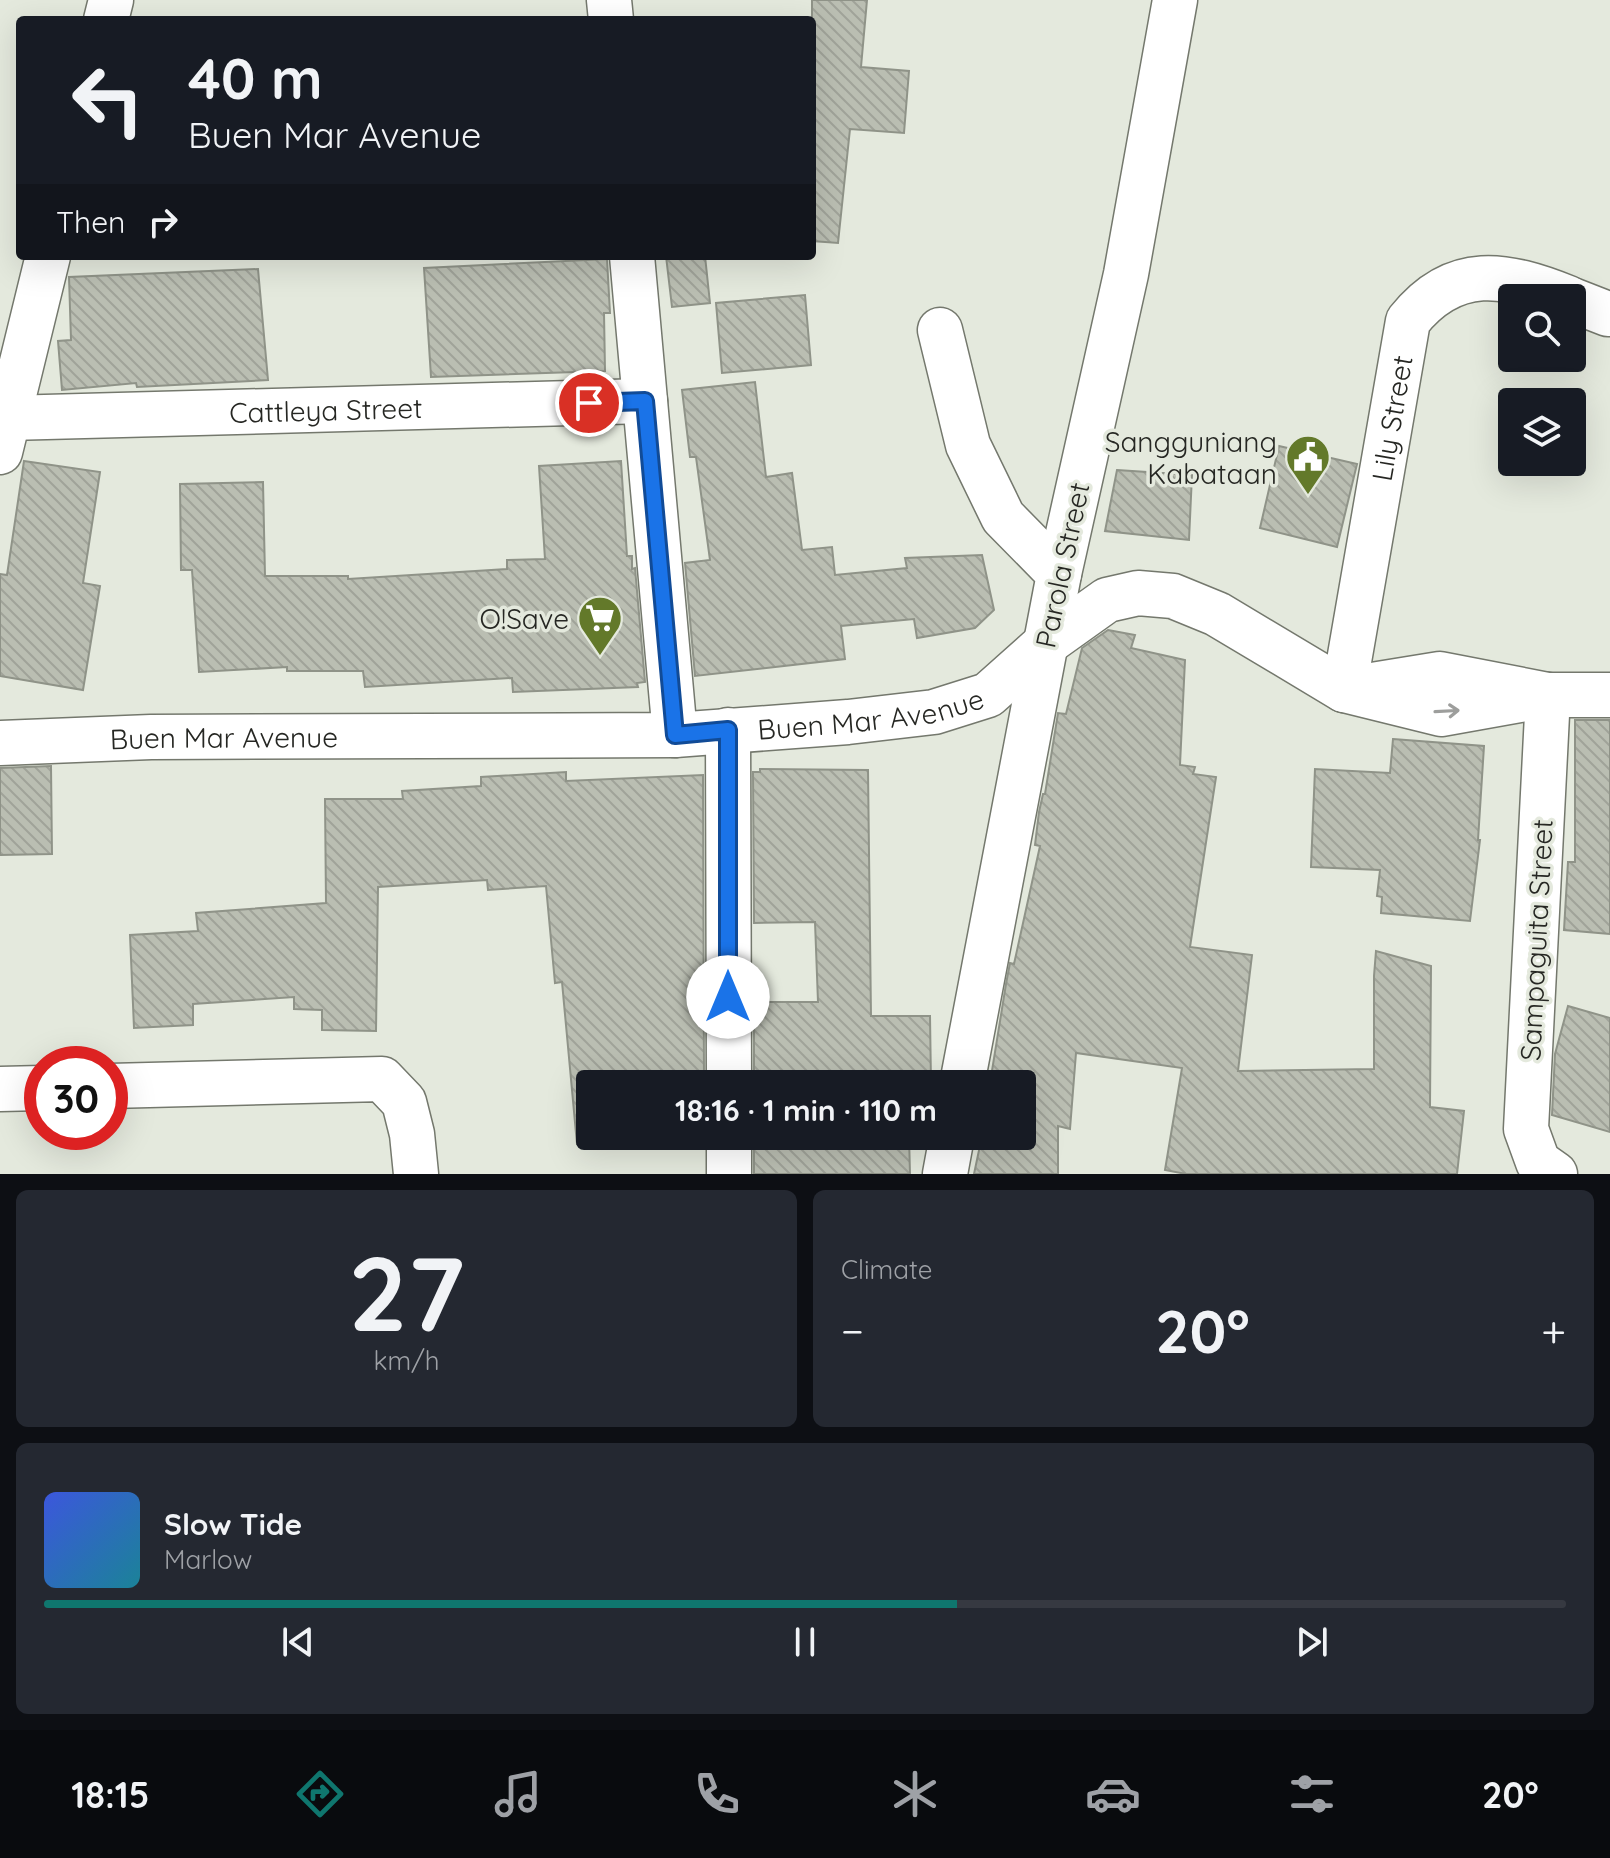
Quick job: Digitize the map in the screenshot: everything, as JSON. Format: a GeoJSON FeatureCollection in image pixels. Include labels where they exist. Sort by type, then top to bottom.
{"type":"FeatureCollection","features":[{"type":"Feature","properties":{"kind":"street","name":"Parola Street"},"geometry":{"type":"LineString","coordinates":[[965,1070],[1044,645],[1126,274],[1175,0]]}},
{"type":"Feature","properties":{"kind":"street"},"geometry":{"type":"LineString","coordinates":[[4,435],[47,260]]}},
{"type":"Feature","properties":{"kind":"street"},"geometry":{"type":"LineString","coordinates":[[632,260],[675,735]]}},
{"type":"Feature","properties":{"kind":"street","name":"Lily Street"},"geometry":{"type":"LineString","coordinates":[[1344,690],[1408,321],[1433,297],[1460,281],[1472,278],[1534,284]]}},
{"type":"Feature","properties":{"kind":"street"},"geometry":{"type":"LineString","coordinates":[[940,330],[968,445],[1003,517],[1059,574]]}},
{"type":"Feature","properties":{"kind":"street","name":"Cattleya Street"},"geometry":{"type":"LineString","coordinates":[[4,435],[645,401]]}},
{"type":"Feature","properties":{"kind":"street","name":"Buen Mar Avenue"},"geometry":{"type":"LineString","coordinates":[[0,743],[151,737],[675,735],[934,712],[988,695],[1044,645],[1107,600],[1138,593],[1173,596],[1217,614],[1344,690],[1441,714],[1548,695],[1610,695]]}},
{"type":"Feature","properties":{"kind":"street","name":"Sampaguita Street"},"geometry":{"type":"LineString","coordinates":[[1548,695],[1526,1129],[1538,1162],[1555,1174]]}},
{"type":"Feature","properties":{"kind":"street"},"geometry":{"type":"LineString","coordinates":[[728,730],[729,1070]]}},
{"type":"Feature","properties":{"kind":"street"},"geometry":{"type":"LineString","coordinates":[[128,1086],[382,1079],[404,1102],[412,1134],[416,1174]]}},
{"type":"Feature","properties":{"kind":"street"},"geometry":{"type":"LineString","coordinates":[[0,1089],[24,1088]]}},
{"type":"Feature","properties":{"kind":"street"},"geometry":{"type":"LineString","coordinates":[[729,1150],[729,1174]]}},
{"type":"Feature","properties":{"kind":"street"},"geometry":{"type":"LineString","coordinates":[[945,1174],[949,1150]]}},
{"type":"Feature","properties":{"kind":"building"},"geometry":{"type":"Polygon","coordinates":[[[812,0],[867,0],[861,67],[909,71],[904,133],[850,129],[838,243],[816,241],[816,16],[812,16],[812,0]]]}},
{"type":"Feature","properties":{"kind":"building"},"geometry":{"type":"Polygon","coordinates":[[[607,260],[610,313],[604,313],[605,371],[431,377],[424,268],[607,260]]]}},
{"type":"Feature","properties":{"kind":"building"},"geometry":{"type":"Polygon","coordinates":[[[666,260],[705,260],[710,303],[672,307],[666,260]]]}},
{"type":"Feature","properties":{"kind":"building"},"geometry":{"type":"Polygon","coordinates":[[[258,269],[268,380],[137,387],[136,383],[62,390],[58,341],[71,340],[69,277],[258,269]]]}},
{"type":"Feature","properties":{"kind":"building"},"geometry":{"type":"Polygon","coordinates":[[[805,295],[811,365],[722,373],[716,303],[805,295]]]}},
{"type":"Feature","properties":{"kind":"building"},"geometry":{"type":"Polygon","coordinates":[[[755,382],[766,477],[792,473],[802,550],[832,547],[835,575],[907,568],[905,558],[982,555],[994,610],[975,628],[917,638],[914,619],[841,626],[845,659],[695,676],[685,563],[710,560],[696,457],[690,457],[682,390],[755,382]]]}},
{"type":"Feature","properties":{"kind":"building","name":"Sangguniang Kabataan"},"geometry":{"type":"Polygon","coordinates":[[[1279,446],[1357,464],[1337,547],[1260,528],[1279,446]]]}},
{"type":"Feature","properties":{"kind":"building"},"geometry":{"type":"Polygon","coordinates":[[[24,461],[100,472],[83,583],[100,586],[83,690],[0,676],[0,574],[7,575],[24,461]]]}},
{"type":"Feature","properties":{"kind":"building"},"geometry":{"type":"Polygon","coordinates":[[[621,461],[627,556],[632,556],[632,569],[635,568],[645,682],[637,683],[638,687],[513,692],[512,678],[365,687],[363,671],[287,671],[287,667],[199,672],[192,570],[181,570],[180,484],[263,482],[265,576],[348,576],[348,579],[507,569],[507,560],[545,559],[539,466],[621,461]]]}},
{"type":"Feature","properties":{"kind":"building"},"geometry":{"type":"Polygon","coordinates":[[[1117,470],[1192,475],[1189,540],[1105,531],[1117,470]]]}},
{"type":"Feature","properties":{"kind":"building"},"geometry":{"type":"Polygon","coordinates":[[[1108,630],[1135,635],[1131,648],[1185,660],[1180,765],[1195,767],[1193,774],[1216,777],[1190,947],[1252,955],[1238,1071],[1374,1069],[1376,951],[1431,966],[1430,1107],[1464,1111],[1457,1174],[1186,1174],[1165,1170],[1182,1068],[1076,1053],[1070,1129],[1058,1126],[1058,1174],[974,1174],[979,1150],[1036,1150],[1036,1070],[992,1070],[1010,963],[1014,964],[1040,846],[1035,845],[1039,812],[1045,794],[1058,713],[1066,714],[1082,648],[1108,630]]]}},
{"type":"Feature","properties":{"kind":"building"},"geometry":{"type":"Polygon","coordinates":[[[1575,720],[1610,720],[1610,934],[1564,930],[1568,862],[1575,862],[1575,720]]]}},
{"type":"Feature","properties":{"kind":"building"},"geometry":{"type":"Polygon","coordinates":[[[1393,739],[1484,746],[1480,840],[1470,921],[1381,913],[1382,897],[1377,896],[1380,870],[1311,867],[1315,769],[1390,773],[1393,739]]]}},
{"type":"Feature","properties":{"kind":"building"},"geometry":{"type":"Polygon","coordinates":[[[51,766],[52,854],[0,855],[0,768],[51,766]]]}},
{"type":"Feature","properties":{"kind":"building"},"geometry":{"type":"Polygon","coordinates":[[[760,769],[868,770],[871,1016],[930,1016],[931,1070],[754,1070],[754,1002],[818,1002],[815,922],[754,923],[753,772],[760,772],[760,769]]]}},
{"type":"Feature","properties":{"kind":"building"},"geometry":{"type":"Polygon","coordinates":[[[566,772],[566,781],[703,775],[704,1070],[576,1070],[576,1133],[562,982],[555,983],[546,886],[488,890],[487,880],[378,887],[376,1031],[322,1030],[322,1010],[294,1009],[294,997],[193,1004],[193,1025],[134,1028],[130,935],[198,931],[196,913],[326,903],[325,799],[403,799],[402,791],[481,786],[481,777],[566,772]]]}},
{"type":"Feature","properties":{"kind":"building"},"geometry":{"type":"Polygon","coordinates":[[[1568,1006],[1610,1018],[1610,1132],[1552,1115],[1555,1054],[1568,1006]]]}},
{"type":"Feature","properties":{"kind":"building"},"geometry":{"type":"Polygon","coordinates":[[[754,1150],[909,1150],[910,1174],[754,1174],[754,1150]]]}},
{"type":"Feature","properties":{"kind":"place","name":"Sangguniang Kabataan"},"geometry":{"type":"Point","coordinates":[1308,496]}},
{"type":"Feature","properties":{"kind":"place","name":"O!Save"},"geometry":{"type":"Point","coordinates":[600,657]}},
{"type":"Feature","properties":{"kind":"route"},"geometry":{"type":"LineString","coordinates":[[589,403],[645,401],[675,735],[728,730],[728,997]]}}]}
